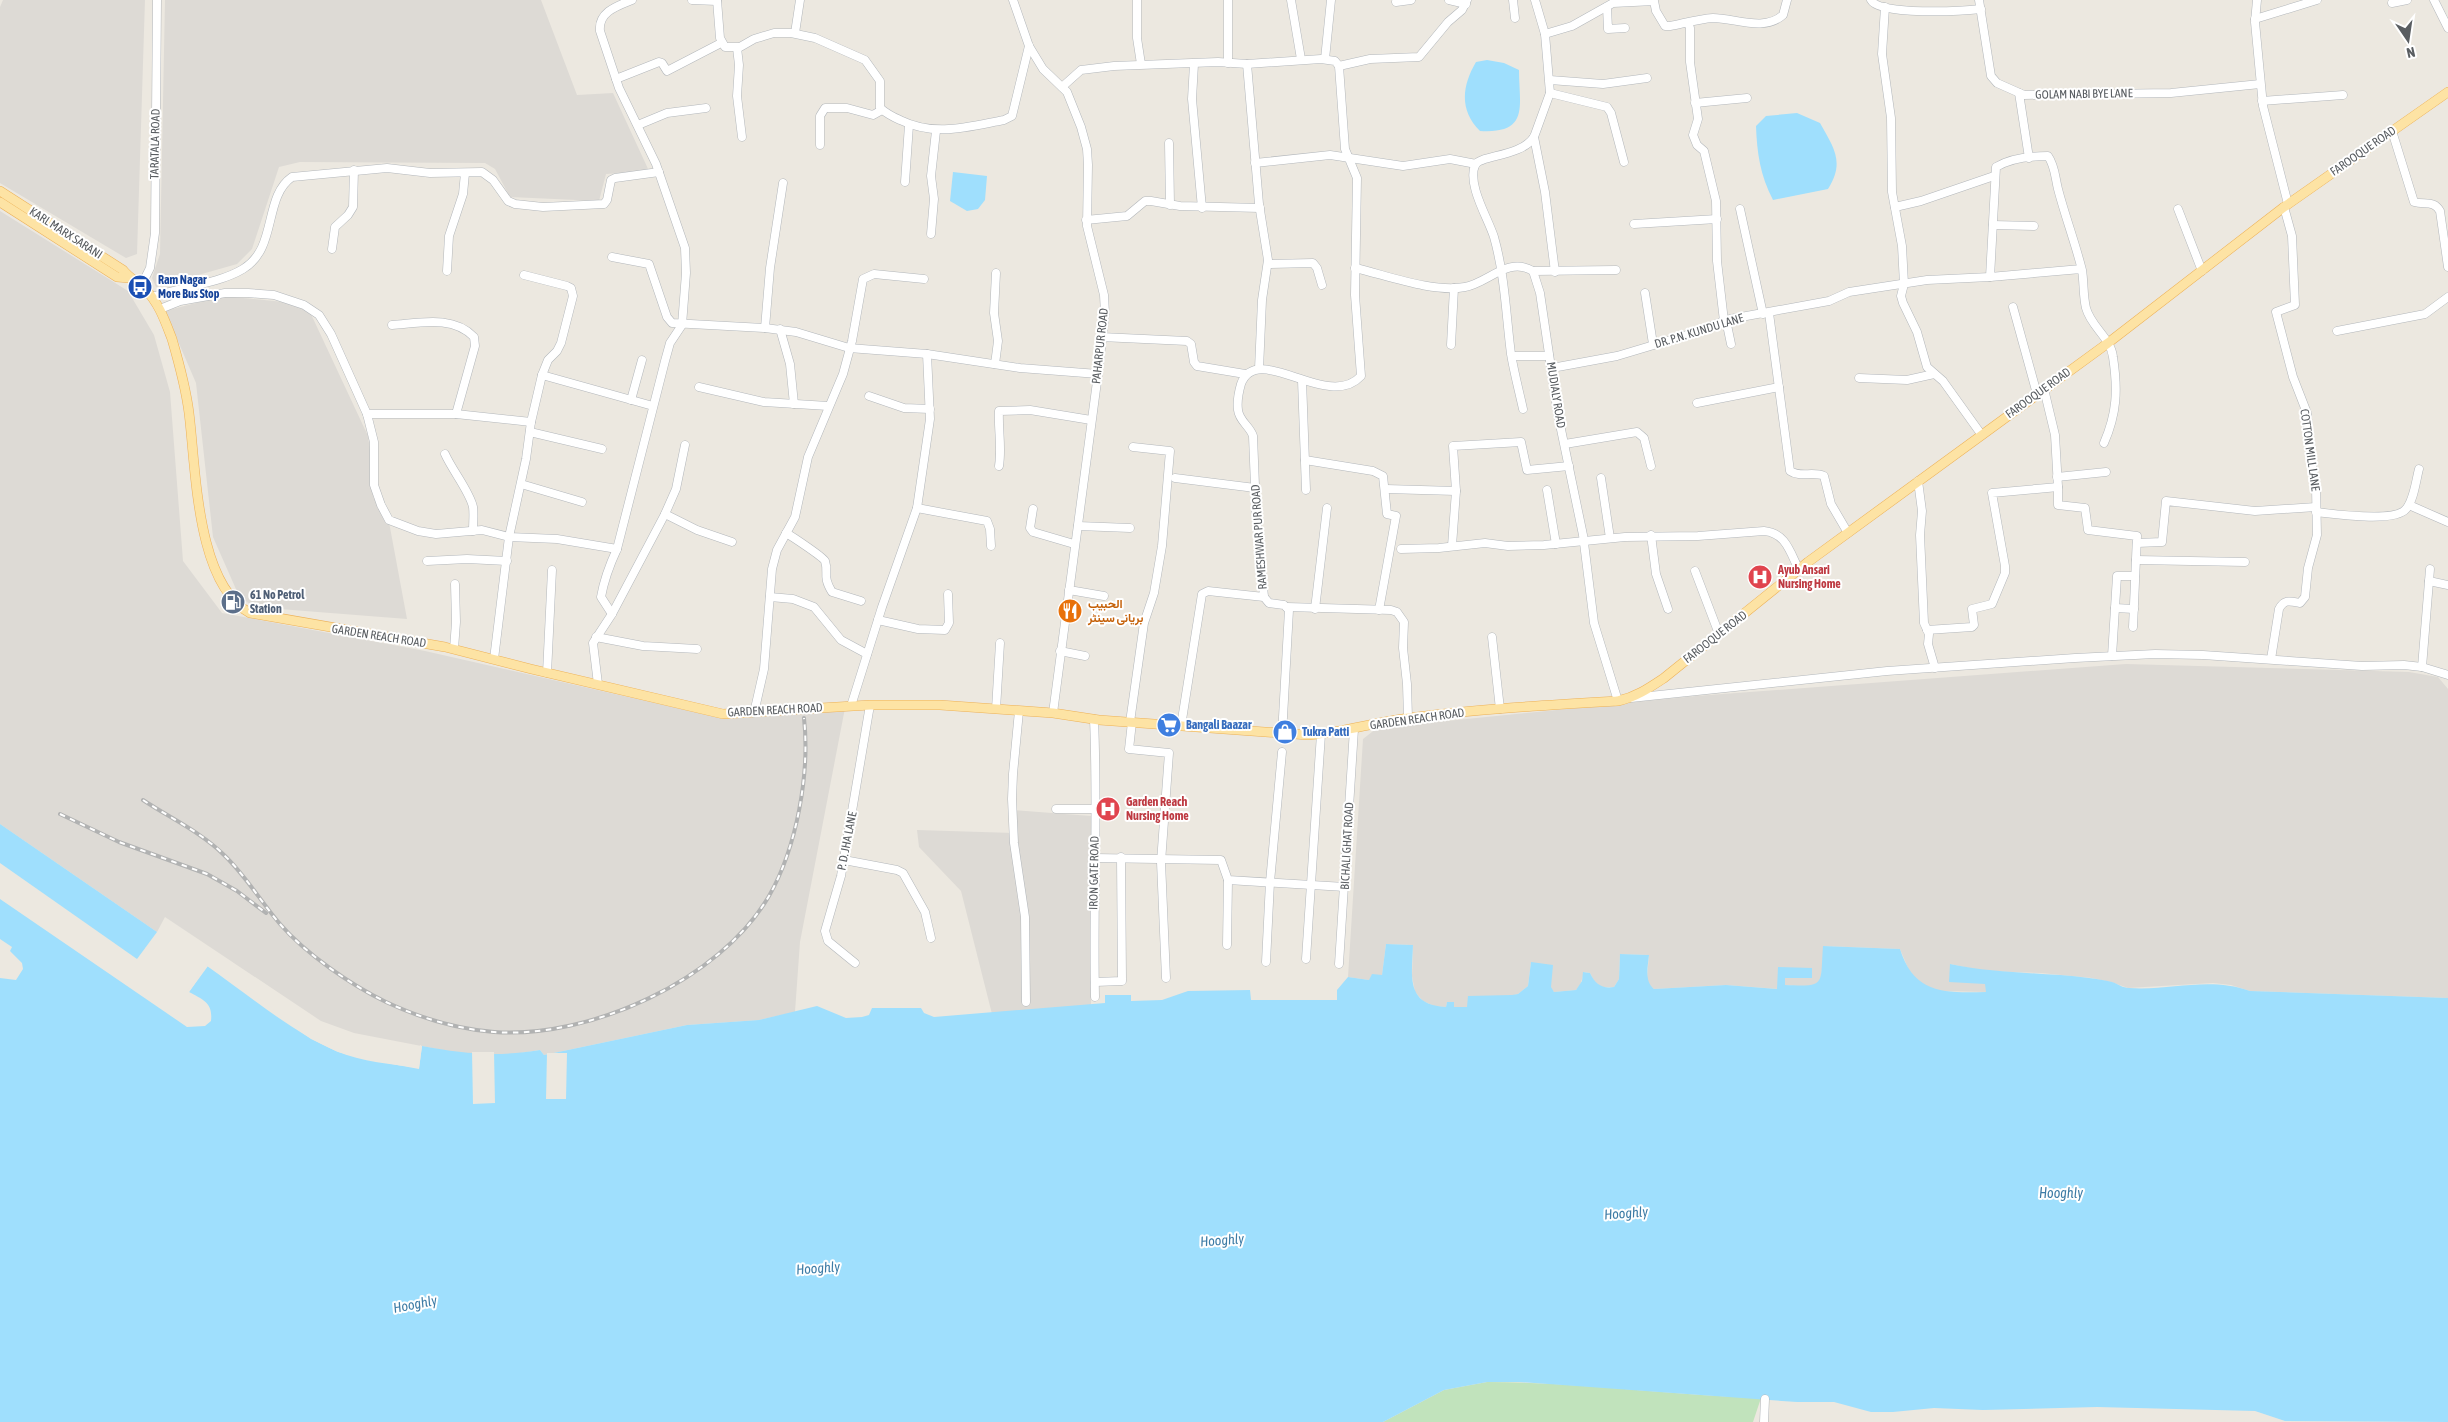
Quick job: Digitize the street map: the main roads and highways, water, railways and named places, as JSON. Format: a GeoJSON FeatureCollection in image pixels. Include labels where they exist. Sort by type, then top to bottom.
{"type":"FeatureCollection","features":[{"type":"Feature","properties":{"kind":"main road","name":"FAROOQUE ROAD"},"geometry":{"type":"LineString","coordinates":[[1631,698],[1664,678],[1799,570],[1918,480],[2108,343],[2286,205],[2448,92]]}},
{"type":"Feature","properties":{"kind":"main road","name":"KARL MARX SARANI"},"geometry":{"type":"LineString","coordinates":[[0,191],[123,270],[129,278],[141,286]]}},
{"type":"Feature","properties":{"kind":"main road","name":"KARL MARX SARANI"},"geometry":{"type":"LineString","coordinates":[[0,202],[117,276],[129,278]]}},
{"type":"Feature","properties":{"kind":"main road","name":"GARDEN REACH ROAD"},"geometry":{"type":"LineString","coordinates":[[141,286],[160,309],[172,340],[189,410],[205,538],[218,574],[240,608],[262,617],[454,649],[714,712],[754,713],[870,705],[940,705],[1053,712],[1094,719],[1282,735],[1321,734],[1408,718],[1500,709],[1618,701],[1631,698]]}},
{"type":"Feature","properties":{"kind":"water"},"geometry":{"type":"Polygon","coordinates":[[[1487,60],[1504,63],[1519,70],[1520,106],[1518,115],[1514,123],[1507,128],[1496,131],[1480,131],[1473,123],[1466,106],[1466,89],[1471,71],[1476,62],[1487,60]]]}},
{"type":"Feature","properties":{"kind":"water"},"geometry":{"type":"Polygon","coordinates":[[[1797,113],[1820,123],[1836,155],[1836,171],[1828,189],[1773,200],[1760,164],[1756,126],[1766,116],[1797,113]]]}},
{"type":"Feature","properties":{"kind":"water"},"geometry":{"type":"Polygon","coordinates":[[[953,172],[987,176],[985,200],[978,209],[967,211],[950,201],[953,172]]]}},
{"type":"Feature","properties":{"kind":"water"},"geometry":{"type":"Polygon","coordinates":[[[0,824],[157,932],[137,959],[0,863],[0,824]]]}},
{"type":"Feature","properties":{"kind":"water","name":"Hooghly"},"geometry":{"type":"Polygon","coordinates":[[[0,899],[187,1027],[205,1026],[211,1021],[209,1006],[189,992],[207,966],[286,1023],[319,1043],[346,1055],[419,1068],[422,1046],[481,1054],[540,1050],[544,1055],[687,1025],[759,1020],[817,1006],[846,1018],[869,1015],[872,1008],[921,1008],[924,1013],[934,1017],[1105,1003],[1105,995],[1131,995],[1131,1001],[1162,1000],[1188,991],[1250,990],[1251,1000],[1337,1000],[1337,990],[1348,977],[1369,980],[1372,974],[1382,975],[1386,944],[1413,945],[1412,978],[1417,995],[1423,1001],[1446,1007],[1447,1002],[1454,1002],[1454,1007],[1467,1007],[1468,996],[1518,994],[1528,986],[1531,962],[1553,965],[1551,987],[1554,992],[1576,990],[1582,981],[1583,972],[1590,973],[1599,985],[1614,987],[1619,979],[1620,954],[1649,955],[1648,978],[1654,989],[1726,985],[1777,989],[1778,967],[1812,968],[1812,978],[1785,978],[1785,985],[1815,984],[1821,976],[1823,946],[1900,949],[1913,975],[1922,983],[1944,991],[1986,992],[1985,984],[1949,982],[1950,964],[1985,970],[2095,979],[2129,988],[2204,984],[2234,987],[2250,991],[2448,998],[2448,1422],[2285,1421],[2255,1411],[2097,1407],[1983,1410],[1934,1408],[1871,1412],[1834,1402],[1797,1402],[1519,1382],[1487,1382],[1444,1390],[1383,1422],[0,1422],[0,978],[16,980],[23,969],[22,963],[10,951],[12,947],[0,939],[0,899]]]}},
{"type":"Feature","properties":{"kind":"railway"},"geometry":{"type":"LineString","coordinates":[[143,800],[195,832],[215,847],[239,872],[273,916],[291,935],[330,968],[358,987],[386,1002],[425,1018],[480,1031],[531,1032],[571,1026],[610,1014],[649,998],[686,978],[719,954],[747,926],[769,896],[779,877],[794,833],[803,786],[805,762],[804,718]]}},
{"type":"Feature","properties":{"kind":"railway"},"geometry":{"type":"LineString","coordinates":[[60,814],[119,842],[207,874],[237,891],[266,913]]}},
{"type":"Feature","properties":{"kind":"place","name":"Ram Nagar More Bus Stop"},"geometry":{"type":"Point","coordinates":[140,287]}},
{"type":"Feature","properties":{"kind":"place","name":"Ayub Ansari Nursing Home"},"geometry":{"type":"Point","coordinates":[1760,577]}},
{"type":"Feature","properties":{"kind":"place","name":"61 No Petrol Station"},"geometry":{"type":"Point","coordinates":[233,602]}},
{"type":"Feature","properties":{"kind":"place","name":"الحبیب بریانی سینٹر"},"geometry":{"type":"Point","coordinates":[1070,611]}},
{"type":"Feature","properties":{"kind":"place","name":"Bangali Baazar"},"geometry":{"type":"Point","coordinates":[1169,725]}},
{"type":"Feature","properties":{"kind":"place","name":"Tukra Patti"},"geometry":{"type":"Point","coordinates":[1285,732]}},
{"type":"Feature","properties":{"kind":"place","name":"Garden Reach Nursing Home"},"geometry":{"type":"Point","coordinates":[1108,809]}}]}
